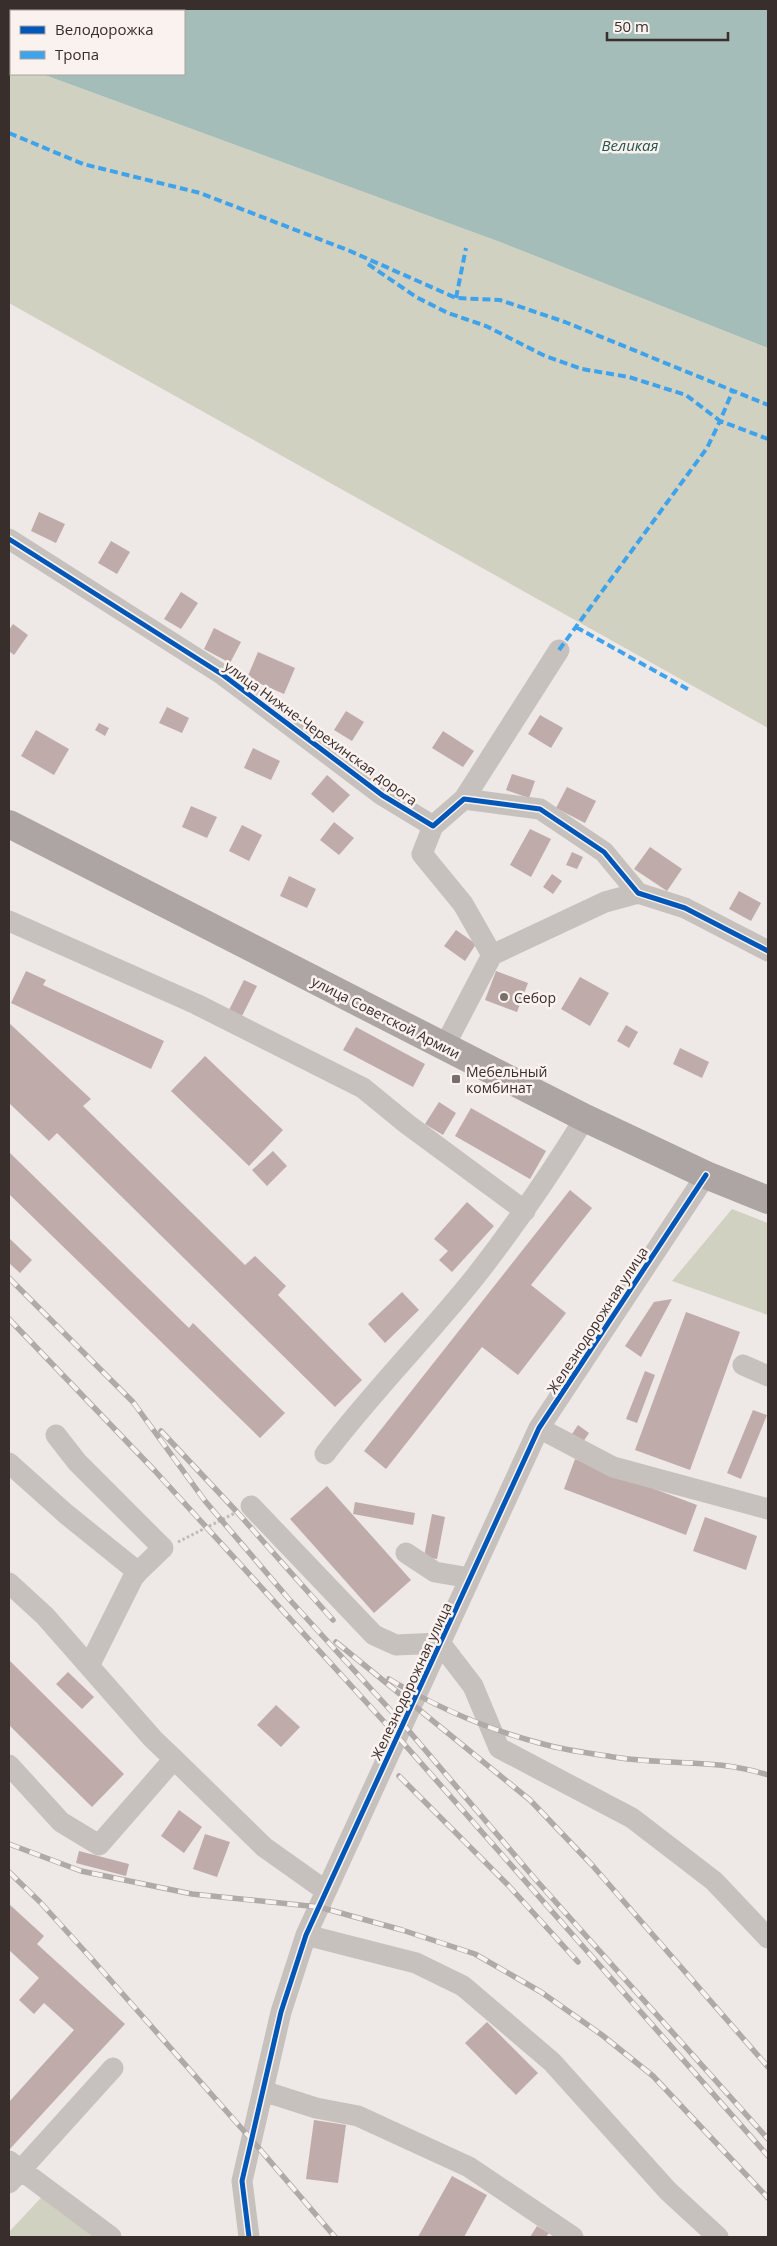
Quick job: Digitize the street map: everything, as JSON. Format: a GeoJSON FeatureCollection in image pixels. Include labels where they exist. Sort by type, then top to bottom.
{"type":"FeatureCollection","features":[{"type":"Feature","properties":{"kind":"main road","name":"улица Советской Армии"},"geometry":{"type":"LineString","coordinates":[[9,824],[585,1118],[706,1175],[768,1200]]}},
{"type":"Feature","properties":{"kind":"street","name":"улица Нижне-Черехинская дорога"},"geometry":{"type":"LineString","coordinates":[[9,539],[223,675],[382,795],[433,826]]}},
{"type":"Feature","properties":{"kind":"street"},"geometry":{"type":"LineString","coordinates":[[492,955],[463,904],[422,854],[433,826],[464,799],[559,650]]}},
{"type":"Feature","properties":{"kind":"street"},"geometry":{"type":"LineString","coordinates":[[464,799],[540,809],[604,852],[638,893],[685,908],[768,951]]}},
{"type":"Feature","properties":{"kind":"street"},"geometry":{"type":"LineString","coordinates":[[444,1047],[492,955],[605,902],[638,893]]}},
{"type":"Feature","properties":{"kind":"street"},"geometry":{"type":"LineString","coordinates":[[9,921],[196,1004],[363,1088],[408,1124],[525,1210]]}},
{"type":"Feature","properties":{"kind":"street"},"geometry":{"type":"LineString","coordinates":[[325,1454],[474,1278],[525,1210],[585,1118]]}},
{"type":"Feature","properties":{"kind":"street","name":"Железнодорожная улица"},"geometry":{"type":"LineString","coordinates":[[249,2237],[242,2181],[281,2012],[306,1935],[539,1428],[706,1175]]}},
{"type":"Feature","properties":{"kind":"street"},"geometry":{"type":"LineString","coordinates":[[743,1365],[768,1376]]}},
{"type":"Feature","properties":{"kind":"street"},"geometry":{"type":"LineString","coordinates":[[539,1428],[614,1467],[768,1509]]}},
{"type":"Feature","properties":{"kind":"street"},"geometry":{"type":"LineString","coordinates":[[56,1435],[77,1462],[163,1548],[133,1578],[89,1666]]}},
{"type":"Feature","properties":{"kind":"street"},"geometry":{"type":"LineString","coordinates":[[9,1463],[66,1514],[138,1572]]}},
{"type":"Feature","properties":{"kind":"street"},"geometry":{"type":"LineString","coordinates":[[251,1506],[374,1635],[396,1645],[440,1643],[473,1686],[499,1748],[632,1818],[714,1881],[768,1938]]}},
{"type":"Feature","properties":{"kind":"street"},"geometry":{"type":"LineString","coordinates":[[406,1553],[435,1572],[470,1578]]}},
{"type":"Feature","properties":{"kind":"street"},"geometry":{"type":"LineString","coordinates":[[9,1583],[45,1616],[154,1740],[264,1847],[326,1891]]}},
{"type":"Feature","properties":{"kind":"street"},"geometry":{"type":"LineString","coordinates":[[9,1765],[61,1822],[99,1845],[174,1759]]}},
{"type":"Feature","properties":{"kind":"street"},"geometry":{"type":"LineString","coordinates":[[306,1935],[416,1963],[463,1986],[552,2062],[668,2191],[718,2237]]}},
{"type":"Feature","properties":{"kind":"street"},"geometry":{"type":"LineString","coordinates":[[111,2237],[13,2171],[113,2068]]}},
{"type":"Feature","properties":{"kind":"street"},"geometry":{"type":"LineString","coordinates":[[263,2091],[316,2108],[358,2116],[469,2167],[573,2237]]}},
{"type":"Feature","properties":{"kind":"path"},"geometry":{"type":"LineString","coordinates":[[163,1548],[251,1506]]}},
{"type":"Feature","properties":{"kind":"green space"},"geometry":{"type":"Polygon","coordinates":[[[9,61],[10,75],[45,75],[500,242],[768,348],[768,728],[9,303],[9,61]]]}},
{"type":"Feature","properties":{"kind":"green space"},"geometry":{"type":"Polygon","coordinates":[[[732,1209],[768,1223],[768,1315],[672,1281],[732,1209]]]}},
{"type":"Feature","properties":{"kind":"green space"},"geometry":{"type":"Polygon","coordinates":[[[52,2186],[119,2237],[9,2237],[9,2232],[52,2186]]]}},
{"type":"Feature","properties":{"kind":"water","name":"Великая"},"geometry":{"type":"Polygon","coordinates":[[[9,9],[768,9],[768,348],[500,242],[45,75],[185,75],[185,10],[10,10],[9,61],[9,9]]]}},
{"type":"Feature","properties":{"kind":"building"},"geometry":{"type":"Polygon","coordinates":[[[39,512],[65,524],[56,543],[31,531],[39,512]]]}},
{"type":"Feature","properties":{"kind":"building"},"geometry":{"type":"Polygon","coordinates":[[[111,541],[130,552],[117,574],[98,563],[111,541]]]}},
{"type":"Feature","properties":{"kind":"building"},"geometry":{"type":"Polygon","coordinates":[[[181,592],[198,603],[181,629],[164,619],[181,592]]]}},
{"type":"Feature","properties":{"kind":"building"},"geometry":{"type":"Polygon","coordinates":[[[13,624],[28,635],[14,655],[9,651],[9,630],[13,624]]]}},
{"type":"Feature","properties":{"kind":"building"},"geometry":{"type":"Polygon","coordinates":[[[214,628],[241,642],[230,663],[204,649],[214,628]]]}},
{"type":"Feature","properties":{"kind":"building"},"geometry":{"type":"Polygon","coordinates":[[[258,652],[295,668],[284,694],[247,678],[258,652]]]}},
{"type":"Feature","properties":{"kind":"building"},"geometry":{"type":"Polygon","coordinates":[[[167,707],[189,718],[182,733],[159,723],[167,707]]]}},
{"type":"Feature","properties":{"kind":"building"},"geometry":{"type":"Polygon","coordinates":[[[346,711],[364,722],[352,741],[334,730],[346,711]]]}},
{"type":"Feature","properties":{"kind":"building"},"geometry":{"type":"Polygon","coordinates":[[[540,715],[563,728],[551,748],[528,734],[540,715]]]}},
{"type":"Feature","properties":{"kind":"building"},"geometry":{"type":"Polygon","coordinates":[[[99,723],[109,728],[105,736],[95,730],[99,723]]]}},
{"type":"Feature","properties":{"kind":"building"},"geometry":{"type":"Polygon","coordinates":[[[36,730],[69,749],[54,775],[21,756],[36,730]]]}},
{"type":"Feature","properties":{"kind":"building"},"geometry":{"type":"Polygon","coordinates":[[[443,731],[474,751],[463,767],[432,748],[443,731]]]}},
{"type":"Feature","properties":{"kind":"building"},"geometry":{"type":"Polygon","coordinates":[[[253,748],[280,761],[271,780],[244,768],[253,748]]]}},
{"type":"Feature","properties":{"kind":"building"},"geometry":{"type":"Polygon","coordinates":[[[512,774],[535,781],[529,798],[506,790],[512,774]]]}},
{"type":"Feature","properties":{"kind":"building"},"geometry":{"type":"Polygon","coordinates":[[[327,775],[350,795],[333,813],[311,794],[327,775]]]}},
{"type":"Feature","properties":{"kind":"building"},"geometry":{"type":"Polygon","coordinates":[[[567,787],[596,801],[585,823],[556,808],[567,787]]]}},
{"type":"Feature","properties":{"kind":"building"},"geometry":{"type":"Polygon","coordinates":[[[191,806],[217,817],[207,838],[182,827],[191,806]]]}},
{"type":"Feature","properties":{"kind":"building"},"geometry":{"type":"Polygon","coordinates":[[[334,822],[354,838],[339,855],[320,840],[334,822]]]}},
{"type":"Feature","properties":{"kind":"building"},"geometry":{"type":"Polygon","coordinates":[[[242,825],[262,835],[249,861],[229,851],[242,825]]]}},
{"type":"Feature","properties":{"kind":"building"},"geometry":{"type":"Polygon","coordinates":[[[530,829],[551,839],[531,877],[510,865],[530,829]]]}},
{"type":"Feature","properties":{"kind":"building"},"geometry":{"type":"Polygon","coordinates":[[[650,847],[682,869],[667,891],[634,869],[650,847]]]}},
{"type":"Feature","properties":{"kind":"building"},"geometry":{"type":"Polygon","coordinates":[[[572,852],[583,857],[577,869],[566,865],[572,852]]]}},
{"type":"Feature","properties":{"kind":"building"},"geometry":{"type":"Polygon","coordinates":[[[552,874],[562,881],[553,894],[543,887],[552,874]]]}},
{"type":"Feature","properties":{"kind":"building"},"geometry":{"type":"Polygon","coordinates":[[[289,876],[316,889],[307,908],[280,896],[289,876]]]}},
{"type":"Feature","properties":{"kind":"building"},"geometry":{"type":"Polygon","coordinates":[[[739,891],[761,903],[751,921],[729,909],[739,891]]]}},
{"type":"Feature","properties":{"kind":"building"},"geometry":{"type":"Polygon","coordinates":[[[456,930],[476,944],[465,961],[444,946],[456,930]]]}},
{"type":"Feature","properties":{"kind":"building"},"geometry":{"type":"Polygon","coordinates":[[[26,971],[46,980],[43,985],[164,1041],[151,1069],[11,1003],[26,971]]]}},
{"type":"Feature","properties":{"kind":"building"},"geometry":{"type":"Polygon","coordinates":[[[496,971],[528,983],[517,1012],[485,1000],[496,971]]]}},
{"type":"Feature","properties":{"kind":"building"},"geometry":{"type":"Polygon","coordinates":[[[580,977],[609,993],[590,1026],[561,1009],[580,977]]]}},
{"type":"Feature","properties":{"kind":"building"},"geometry":{"type":"Polygon","coordinates":[[[244,980],[257,986],[242,1016],[229,1010],[244,980]]]}},
{"type":"Feature","properties":{"kind":"building"},"geometry":{"type":"Polygon","coordinates":[[[9,1023],[91,1099],[83,1106],[245,1265],[255,1256],[286,1286],[278,1295],[362,1380],[335,1407],[57,1133],[49,1141],[9,1103],[9,1023]]]}},
{"type":"Feature","properties":{"kind":"building"},"geometry":{"type":"Polygon","coordinates":[[[626,1025],[638,1032],[629,1048],[617,1041],[626,1025]]]}},
{"type":"Feature","properties":{"kind":"building"},"geometry":{"type":"Polygon","coordinates":[[[356,1027],[425,1064],[413,1087],[343,1050],[356,1027]]]}},
{"type":"Feature","properties":{"kind":"building"},"geometry":{"type":"Polygon","coordinates":[[[680,1048],[709,1062],[702,1078],[673,1064],[680,1048]]]}},
{"type":"Feature","properties":{"kind":"building"},"geometry":{"type":"Polygon","coordinates":[[[205,1056],[283,1130],[249,1166],[171,1091],[205,1056]]]}},
{"type":"Feature","properties":{"kind":"building"},"geometry":{"type":"Polygon","coordinates":[[[439,1102],[456,1113],[443,1135],[425,1124],[439,1102]]]}},
{"type":"Feature","properties":{"kind":"building"},"geometry":{"type":"Polygon","coordinates":[[[471,1108],[546,1151],[530,1179],[455,1136],[471,1108]]]}},
{"type":"Feature","properties":{"kind":"building"},"geometry":{"type":"Polygon","coordinates":[[[273,1151],[287,1166],[267,1186],[252,1170],[273,1151]]]}},
{"type":"Feature","properties":{"kind":"building"},"geometry":{"type":"Polygon","coordinates":[[[9,1152],[189,1328],[193,1323],[285,1413],[260,1438],[9,1194],[9,1152]]]}},
{"type":"Feature","properties":{"kind":"building"},"geometry":{"type":"Polygon","coordinates":[[[570,1190],[592,1208],[531,1285],[566,1313],[518,1375],[482,1347],[386,1469],[364,1451],[570,1190]]]}},
{"type":"Feature","properties":{"kind":"building"},"geometry":{"type":"Polygon","coordinates":[[[467,1202],[494,1226],[452,1272],[439,1260],[448,1251],[434,1239],[467,1202]]]}},
{"type":"Feature","properties":{"kind":"building"},"geometry":{"type":"Polygon","coordinates":[[[9,1238],[32,1260],[20,1273],[9,1263],[9,1238]]]}},
{"type":"Feature","properties":{"kind":"building"},"geometry":{"type":"Polygon","coordinates":[[[402,1292],[419,1310],[385,1343],[368,1324],[402,1292]]]}},
{"type":"Feature","properties":{"kind":"building"},"geometry":{"type":"Polygon","coordinates":[[[672,1299],[641,1357],[625,1346],[654,1302],[672,1299]]]}},
{"type":"Feature","properties":{"kind":"building"},"geometry":{"type":"Polygon","coordinates":[[[686,1312],[740,1332],[690,1470],[635,1450],[686,1312]]]}},
{"type":"Feature","properties":{"kind":"building"},"geometry":{"type":"Polygon","coordinates":[[[645,1371],[655,1375],[637,1423],[626,1419],[645,1371]]]}},
{"type":"Feature","properties":{"kind":"building"},"geometry":{"type":"Polygon","coordinates":[[[753,1410],[767,1415],[741,1479],[727,1473],[753,1410]]]}},
{"type":"Feature","properties":{"kind":"building"},"geometry":{"type":"Polygon","coordinates":[[[578,1425],[589,1433],[583,1442],[572,1434],[578,1425]]]}},
{"type":"Feature","properties":{"kind":"building"},"geometry":{"type":"Polygon","coordinates":[[[575,1459],[697,1505],[686,1535],[564,1489],[575,1459]]]}},
{"type":"Feature","properties":{"kind":"building"},"geometry":{"type":"Polygon","coordinates":[[[327,1486],[411,1580],[374,1613],[290,1519],[327,1486]]]}},
{"type":"Feature","properties":{"kind":"building"},"geometry":{"type":"Polygon","coordinates":[[[355,1502],[415,1513],[413,1525],[353,1514],[355,1502]]]}},
{"type":"Feature","properties":{"kind":"building"},"geometry":{"type":"Polygon","coordinates":[[[432,1514],[445,1517],[437,1559],[424,1557],[432,1514]]]}},
{"type":"Feature","properties":{"kind":"building"},"geometry":{"type":"Polygon","coordinates":[[[705,1517],[757,1536],[746,1570],[693,1551],[705,1517]]]}},
{"type":"Feature","properties":{"kind":"building"},"geometry":{"type":"Polygon","coordinates":[[[9,1660],[124,1774],[92,1807],[9,1725],[9,1660]]]}},
{"type":"Feature","properties":{"kind":"building"},"geometry":{"type":"Polygon","coordinates":[[[68,1672],[94,1697],[82,1709],[56,1684],[68,1672]]]}},
{"type":"Feature","properties":{"kind":"building"},"geometry":{"type":"Polygon","coordinates":[[[276,1705],[300,1727],[281,1747],[257,1725],[276,1705]]]}},
{"type":"Feature","properties":{"kind":"building"},"geometry":{"type":"Polygon","coordinates":[[[179,1810],[202,1827],[184,1853],[161,1836],[179,1810]]]}},
{"type":"Feature","properties":{"kind":"building"},"geometry":{"type":"Polygon","coordinates":[[[205,1834],[230,1842],[217,1877],[193,1869],[205,1834]]]}},
{"type":"Feature","properties":{"kind":"building"},"geometry":{"type":"Polygon","coordinates":[[[79,1851],[129,1864],[126,1876],[76,1863],[79,1851]]]}},
{"type":"Feature","properties":{"kind":"building"},"geometry":{"type":"Polygon","coordinates":[[[9,1904],[44,1936],[37,1944],[125,2024],[9,2150],[9,2102],[74,2030],[44,2003],[34,2014],[19,2000],[39,1978],[9,1950],[9,1904]]]}},
{"type":"Feature","properties":{"kind":"building"},"geometry":{"type":"Polygon","coordinates":[[[487,2022],[538,2073],[516,2095],[465,2043],[487,2022]]]}},
{"type":"Feature","properties":{"kind":"building"},"geometry":{"type":"Polygon","coordinates":[[[314,2120],[346,2125],[338,2183],[306,2179],[314,2120]]]}},
{"type":"Feature","properties":{"kind":"building"},"geometry":{"type":"Polygon","coordinates":[[[452,2176],[487,2195],[464,2237],[418,2237],[452,2176]]]}},
{"type":"Feature","properties":{"kind":"building"},"geometry":{"type":"Polygon","coordinates":[[[537,2226],[549,2233],[546,2237],[530,2237],[537,2226]]]}},
{"type":"Feature","properties":{"kind":"railway"},"geometry":{"type":"LineString","coordinates":[[9,1278],[133,1402],[205,1501],[288,1598],[403,1724],[536,1880],[768,2139]]}},
{"type":"Feature","properties":{"kind":"railway"},"geometry":{"type":"LineString","coordinates":[[9,1319],[155,1471],[398,1737],[768,2156]]}},
{"type":"Feature","properties":{"kind":"railway"},"geometry":{"type":"LineString","coordinates":[[161,1431],[237,1512],[333,1620]]}},
{"type":"Feature","properties":{"kind":"railway"},"geometry":{"type":"LineString","coordinates":[[336,1642],[530,1800],[592,1865],[768,2067]]}},
{"type":"Feature","properties":{"kind":"railway"},"geometry":{"type":"LineString","coordinates":[[389,1679],[463,1717],[503,1732],[553,1746],[621,1758],[713,1764],[768,1775]]}},
{"type":"Feature","properties":{"kind":"railway"},"geometry":{"type":"LineString","coordinates":[[399,1776],[508,1885],[578,1962]]}},
{"type":"Feature","properties":{"kind":"railway"},"geometry":{"type":"LineString","coordinates":[[9,1844],[81,1871],[192,1894],[319,1907],[402,1930],[475,1954],[541,1992],[602,2035],[653,2076],[768,2198]]}},
{"type":"Feature","properties":{"kind":"railway"},"geometry":{"type":"LineString","coordinates":[[9,1872],[40,1902],[90,1957],[335,2237]]}},
{"type":"Feature","properties":{"kind":"marked path"},"geometry":{"type":"LineString","coordinates":[[9,133],[83,164],[200,193],[350,251],[456,298],[500,300],[565,322],[768,405]]}},
{"type":"Feature","properties":{"kind":"marked path"},"geometry":{"type":"LineString","coordinates":[[456,298],[466,248]]}},
{"type":"Feature","properties":{"kind":"marked path"},"geometry":{"type":"LineString","coordinates":[[368,264],[416,297],[448,313],[486,326],[545,356],[582,369],[629,377],[686,395],[720,421],[733,390]]}},
{"type":"Feature","properties":{"kind":"marked path"},"geometry":{"type":"LineString","coordinates":[[559,650],[707,448],[720,421],[768,439]]}},
{"type":"Feature","properties":{"kind":"marked path"},"geometry":{"type":"LineString","coordinates":[[576,627],[691,691]]}},
{"type":"Feature","properties":{"kind":"cycle path"},"geometry":{"type":"LineString","coordinates":[[9,539],[223,675],[382,795],[433,826],[464,799],[540,809],[604,852],[638,893],[685,908],[768,951]]}},
{"type":"Feature","properties":{"kind":"cycle path"},"geometry":{"type":"LineString","coordinates":[[249,2237],[242,2181],[281,2012],[306,1935],[539,1428],[706,1175]]}},
{"type":"Feature","properties":{"kind":"place","name":"Себор"},"geometry":{"type":"Point","coordinates":[504,997]}},
{"type":"Feature","properties":{"kind":"place","name":"Мебельный комбинат"},"geometry":{"type":"Point","coordinates":[456,1079]}}]}
